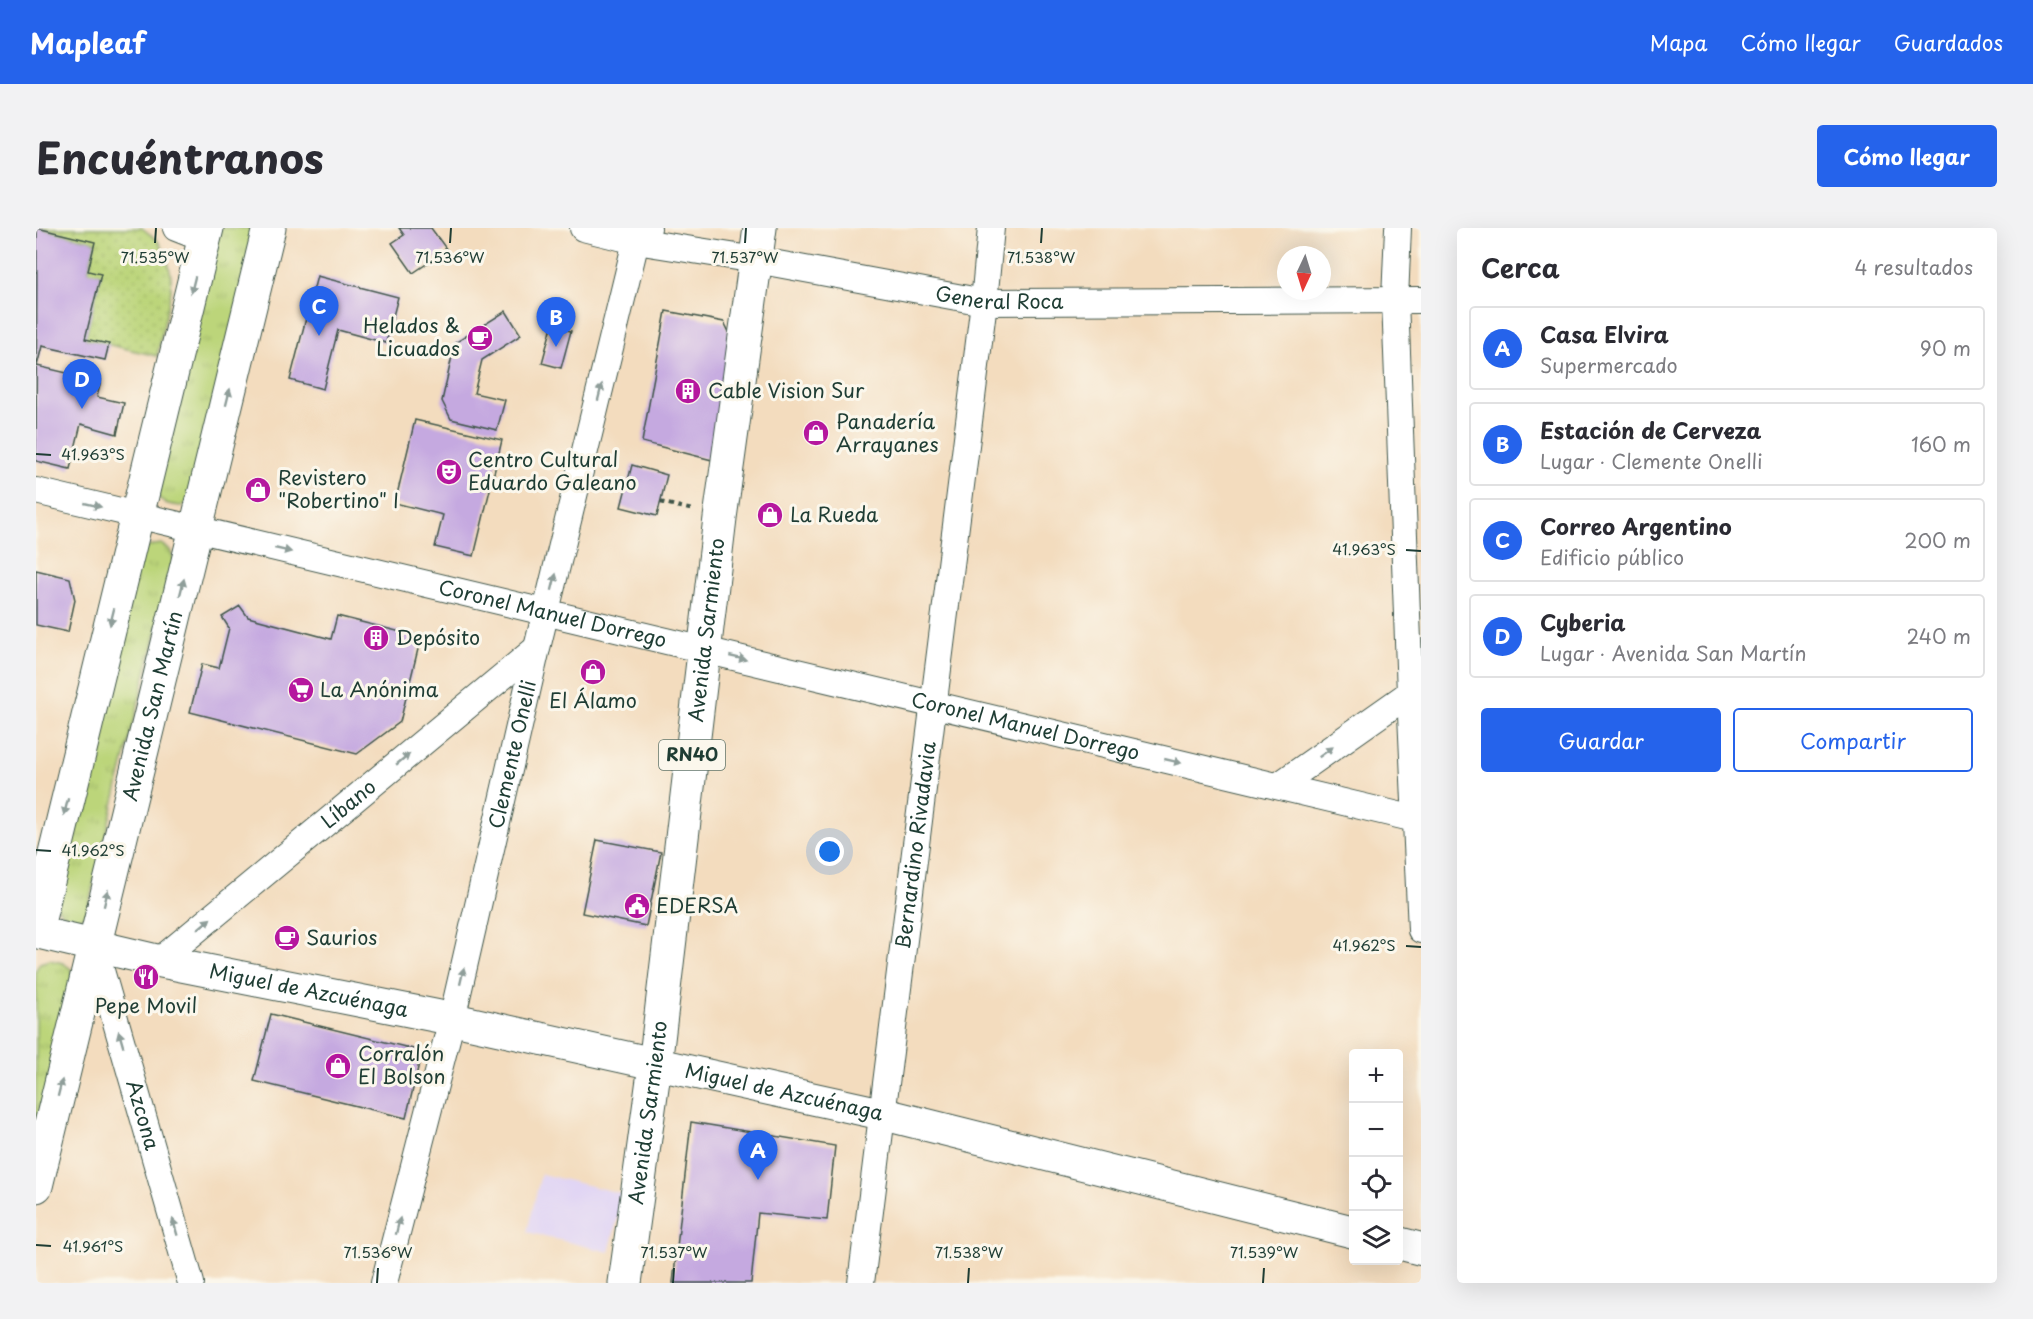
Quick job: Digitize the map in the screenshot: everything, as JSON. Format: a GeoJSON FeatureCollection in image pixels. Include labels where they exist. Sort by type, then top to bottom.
{"type":"FeatureCollection","features":[{"type":"Feature","properties":{"kind":"main road","name":"Avenida San Martín"},"geometry":{"type":"LineString","coordinates":[[36,1186],[269,228]]}},
{"type":"Feature","properties":{"kind":"main road","name":"Avenida Sarmiento"},"geometry":{"type":"LineString","coordinates":[[625,1283],[655,1065],[720,518],[760,228]]}},
{"type":"Feature","properties":{"kind":"main road"},"geometry":{"type":"LineString","coordinates":[[36,931],[137,515],[195,232]]}},
{"type":"Feature","properties":{"kind":"street","name":"General Roca"},"geometry":{"type":"LineString","coordinates":[[583,228],[642,235],[756,260],[984,302],[1421,300]]}},
{"type":"Feature","properties":{"kind":"street","name":"Bernardino Rivadavia"},"geometry":{"type":"LineString","coordinates":[[861,1283],[984,302],[991,228]]}},
{"type":"Feature","properties":{"kind":"street"},"geometry":{"type":"LineString","coordinates":[[1398,228],[1395,300],[1421,930]]}},
{"type":"Feature","properties":{"kind":"street","name":"Clemente Onelli"},"geometry":{"type":"LineString","coordinates":[[384,1283],[452,1018],[537,648],[642,235]]}},
{"type":"Feature","properties":{"kind":"street","name":"Coronel Manuel Dorrego"},"geometry":{"type":"LineString","coordinates":[[36,492],[1415,819]]}},
{"type":"Feature","properties":{"kind":"street","name":"Líbano"},"geometry":{"type":"LineString","coordinates":[[159,961],[537,648]]}},
{"type":"Feature","properties":{"kind":"street"},"geometry":{"type":"LineString","coordinates":[[1278,786],[1410,693]]}},
{"type":"Feature","properties":{"kind":"street","name":"Miguel de Azcuénaga"},"geometry":{"type":"LineString","coordinates":[[36,931],[159,961],[452,1018],[883,1114],[1349,1231]]}},
{"type":"Feature","properties":{"kind":"street","name":"Azcona"},"geometry":{"type":"LineString","coordinates":[[94,946],[191,1283]]}},
{"type":"Feature","properties":{"kind":"street"},"geometry":{"type":"LineString","coordinates":[[1403,1244],[1421,1249]]}},
{"type":"Feature","properties":{"kind":"shaded area"},"geometry":{"type":"Polygon","coordinates":[[[541,1174],[624,1194],[609,1252],[527,1232],[541,1174]]]}},
{"type":"Feature","properties":{"kind":"green space"},"geometry":{"type":"Polygon","coordinates":[[[37,228],[142,228],[158,241],[167,257],[171,291],[157,356],[85,339],[101,274],[88,271],[95,242],[37,228]]]}},
{"type":"Feature","properties":{"kind":"green space"},"geometry":{"type":"Polygon","coordinates":[[[215,228],[261,228],[191,500],[182,506],[173,505],[163,501],[154,491],[215,228]]]}},
{"type":"Feature","properties":{"kind":"green space"},"geometry":{"type":"Polygon","coordinates":[[[161,544],[170,550],[174,560],[86,914],[78,918],[70,918],[57,907],[139,555],[149,546],[161,544]]]}},
{"type":"Feature","properties":{"kind":"green space"},"geometry":{"type":"Polygon","coordinates":[[[50,960],[63,963],[71,969],[73,981],[36,1134],[36,970],[40,963],[50,960]]]}},
{"type":"Feature","properties":{"kind":"building"},"geometry":{"type":"Polygon","coordinates":[[[37,228],[95,242],[88,271],[101,274],[85,339],[109,344],[105,360],[42,346],[37,366],[101,381],[97,397],[124,403],[117,434],[81,424],[70,469],[36,461],[37,228]]]}},
{"type":"Feature","properties":{"kind":"building"},"geometry":{"type":"Polygon","coordinates":[[[399,228],[431,228],[447,250],[413,273],[392,243],[404,235],[399,228]]]}},
{"type":"Feature","properties":{"kind":"building"},"geometry":{"type":"Polygon","coordinates":[[[317,276],[398,297],[386,343],[338,330],[323,389],[290,380],[317,276]]]}},
{"type":"Feature","properties":{"kind":"building"},"geometry":{"type":"Polygon","coordinates":[[[506,311],[521,335],[482,360],[474,393],[505,400],[497,430],[451,419],[442,401],[455,343],[506,311]]]}},
{"type":"Feature","properties":{"kind":"building","name":"Cable Vision Sur"},"geometry":{"type":"Polygon","coordinates":[[[666,311],[724,322],[733,340],[712,460],[642,442],[666,311]]]}},
{"type":"Feature","properties":{"kind":"building"},"geometry":{"type":"Polygon","coordinates":[[[552,326],[571,331],[561,368],[542,363],[552,326]]]}},
{"type":"Feature","properties":{"kind":"building","name":"Centro Cultural Eduardo Galeano"},"geometry":{"type":"Polygon","coordinates":[[[415,420],[502,440],[474,556],[435,547],[443,515],[395,503],[415,420]]]}},
{"type":"Feature","properties":{"kind":"building"},"geometry":{"type":"Polygon","coordinates":[[[632,465],[667,475],[657,516],[621,507],[632,465]]]}},
{"type":"Feature","properties":{"kind":"building"},"geometry":{"type":"Polygon","coordinates":[[[36,570],[70,578],[75,600],[68,632],[36,625],[36,570]]]}},
{"type":"Feature","properties":{"kind":"building","name":"La Anónima"},"geometry":{"type":"Polygon","coordinates":[[[240,606],[248,617],[331,639],[337,616],[421,637],[400,722],[357,754],[190,712],[202,664],[219,668],[229,628],[222,617],[240,606]]]}},
{"type":"Feature","properties":{"kind":"building"},"geometry":{"type":"Polygon","coordinates":[[[597,840],[661,852],[646,926],[582,913],[597,840]]]}},
{"type":"Feature","properties":{"kind":"building","name":"Corralón El Bolson"},"geometry":{"type":"Polygon","coordinates":[[[271,1014],[422,1051],[406,1118],[254,1081],[271,1014]]]}},
{"type":"Feature","properties":{"kind":"building"},"geometry":{"type":"Polygon","coordinates":[[[691,1122],[835,1146],[827,1220],[758,1213],[751,1283],[673,1283],[691,1122]]]}},
{"type":"Feature","properties":{"kind":"place","name":"Correo Argentino"},"geometry":{"type":"Point","coordinates":[319,336]}},
{"type":"Feature","properties":{"kind":"place","name":"Helados & Licuados"},"geometry":{"type":"Point","coordinates":[480,338]}},
{"type":"Feature","properties":{"kind":"place","name":"Estación de Cerveza"},"geometry":{"type":"Point","coordinates":[556,347]}},
{"type":"Feature","properties":{"kind":"place","name":"Cable Vision Sur"},"geometry":{"type":"Point","coordinates":[688,391]}},
{"type":"Feature","properties":{"kind":"place","name":"Cyberia"},"geometry":{"type":"Point","coordinates":[82,409]}},
{"type":"Feature","properties":{"kind":"place","name":"Panadería Arrayanes"},"geometry":{"type":"Point","coordinates":[816,433]}},
{"type":"Feature","properties":{"kind":"place","name":"Centro Cultural Eduardo Galeano"},"geometry":{"type":"Point","coordinates":[449,472]}},
{"type":"Feature","properties":{"kind":"place","name":"Revistero \"Robertino\" I"},"geometry":{"type":"Point","coordinates":[258,490]}},
{"type":"Feature","properties":{"kind":"place","name":"La Rueda"},"geometry":{"type":"Point","coordinates":[770,515]}},
{"type":"Feature","properties":{"kind":"place","name":"Depósito"},"geometry":{"type":"Point","coordinates":[376,638]}},
{"type":"Feature","properties":{"kind":"place","name":"El Álamo"},"geometry":{"type":"Point","coordinates":[593,672]}},
{"type":"Feature","properties":{"kind":"place","name":"La Anónima"},"geometry":{"type":"Point","coordinates":[301,690]}},
{"type":"Feature","properties":{"kind":"place","name":"EDERSA"},"geometry":{"type":"Point","coordinates":[637,906]}},
{"type":"Feature","properties":{"kind":"place","name":"Saurios"},"geometry":{"type":"Point","coordinates":[287,938]}},
{"type":"Feature","properties":{"kind":"place","name":"Pepe Movil"},"geometry":{"type":"Point","coordinates":[146,977]}},
{"type":"Feature","properties":{"kind":"place","name":"Corralón El Bolson"},"geometry":{"type":"Point","coordinates":[338,1066]}},
{"type":"Feature","properties":{"kind":"place","name":"Casa Elvira"},"geometry":{"type":"Point","coordinates":[758,1180]}}]}
